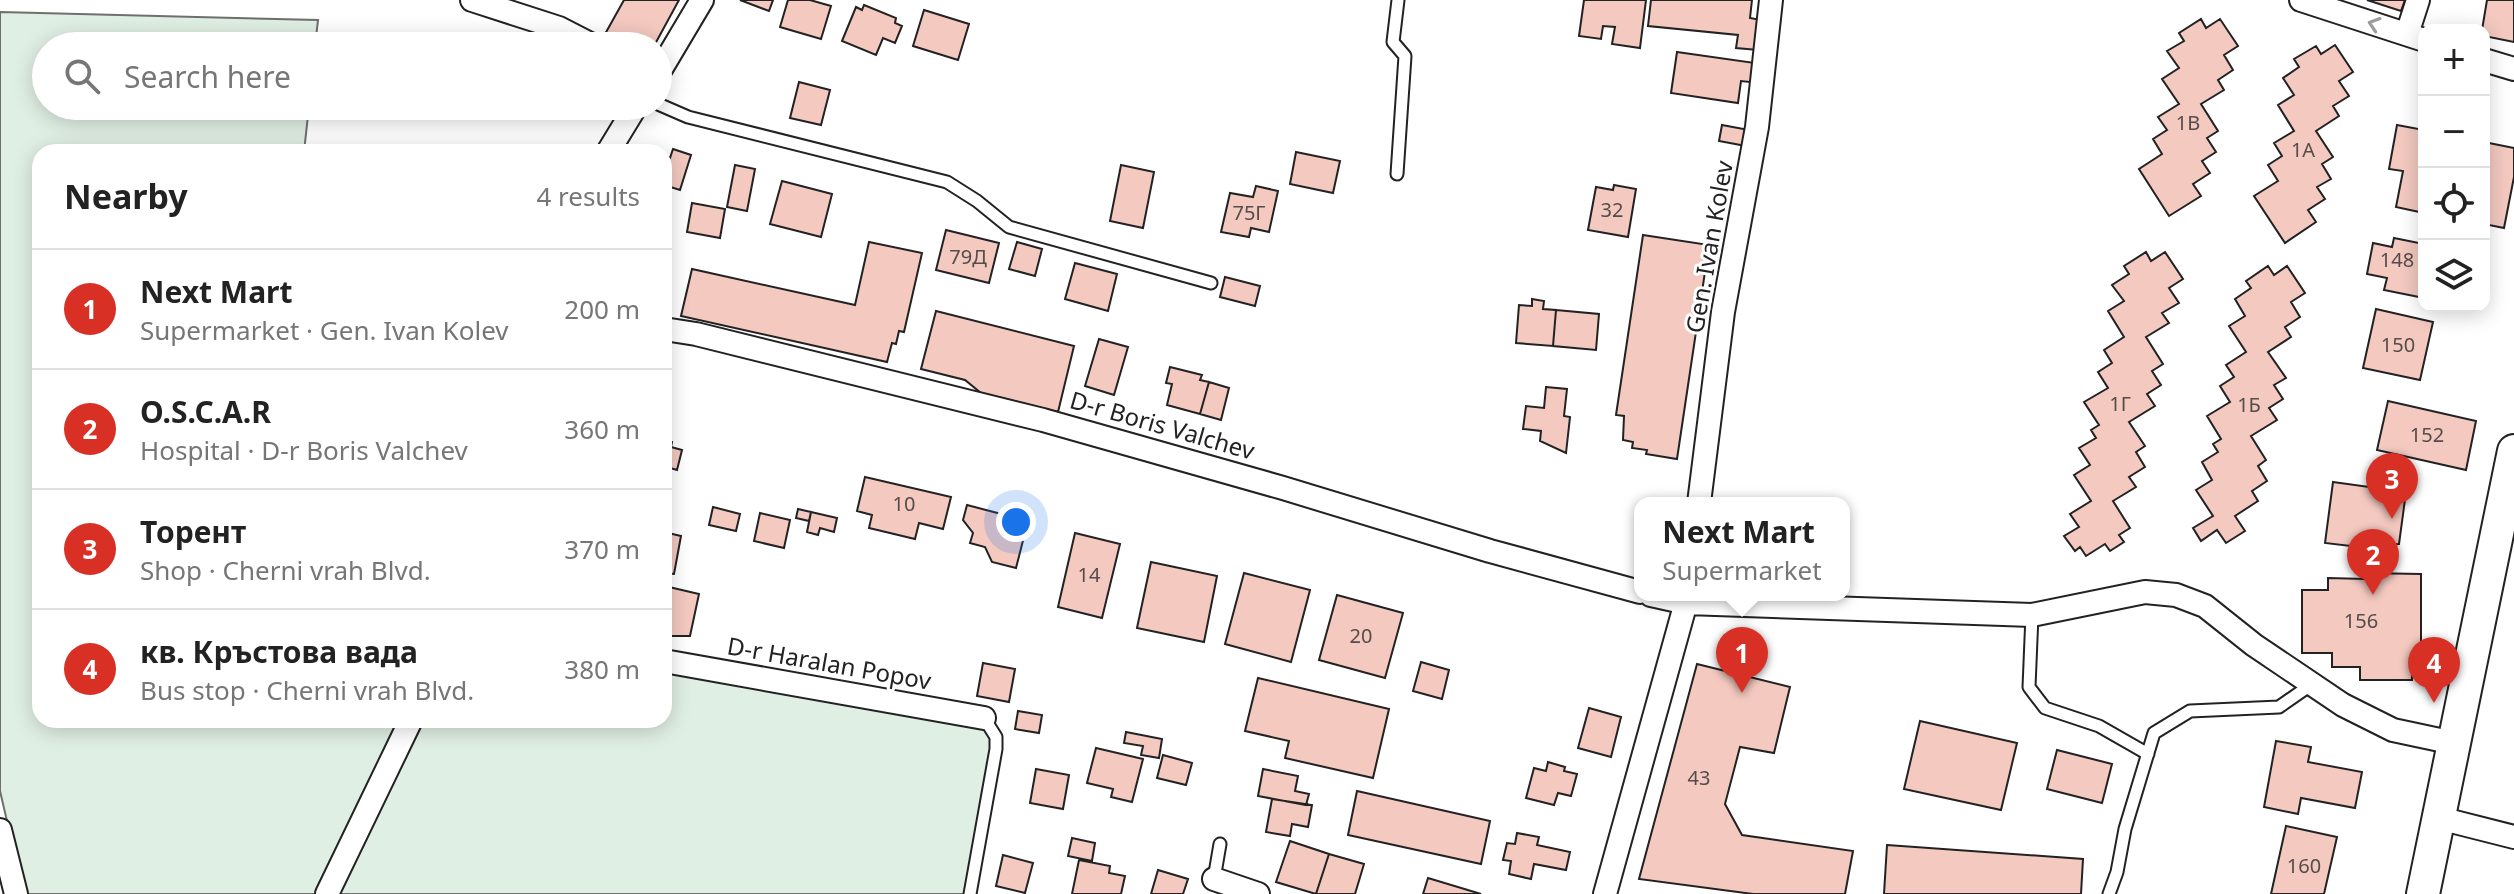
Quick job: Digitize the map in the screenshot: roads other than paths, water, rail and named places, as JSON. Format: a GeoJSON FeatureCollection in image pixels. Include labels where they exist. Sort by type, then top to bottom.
{"type":"FeatureCollection","features":[{"type":"Feature","properties":{"kind":"main road"},"geometry":{"type":"LineString","coordinates":[[2423,894],[2514,451]]}},
{"type":"Feature","properties":{"kind":"street"},"geometry":{"type":"LineString","coordinates":[[472,0],[567,32]]}},
{"type":"Feature","properties":{"kind":"street"},"geometry":{"type":"LineString","coordinates":[[672,50],[702,0]]}},
{"type":"Feature","properties":{"kind":"street","name":"Gen. Ivan Kolev"},"geometry":{"type":"LineString","coordinates":[[1700,497],[1723,312],[1757,127],[1771,0]]}},
{"type":"Feature","properties":{"kind":"street"},"geometry":{"type":"LineString","coordinates":[[2301,0],[2415,37],[2418,0]]}},
{"type":"Feature","properties":{"kind":"street"},"geometry":{"type":"LineString","coordinates":[[2490,62],[2514,69]]}},
{"type":"Feature","properties":{"kind":"street"},"geometry":{"type":"LineString","coordinates":[[613,144],[627,120]]}},
{"type":"Feature","properties":{"kind":"street","name":"D-r Boris Valchev"},"geometry":{"type":"LineString","coordinates":[[672,330],[1043,420],[1634,590]]}},
{"type":"Feature","properties":{"kind":"street"},"geometry":{"type":"LineString","coordinates":[[1730,601],[2032,615],[2145,592],[2176,595],[2205,606],[2254,645],[2343,705],[2393,730],[2454,743]]}},
{"type":"Feature","properties":{"kind":"street"},"geometry":{"type":"LineString","coordinates":[[1605,894],[1686,601]]}},
{"type":"Feature","properties":{"kind":"street","name":"D-r Haralan Popov"},"geometry":{"type":"LineString","coordinates":[[672,662],[984,718]]}},
{"type":"Feature","properties":{"kind":"street"},"geometry":{"type":"LineString","coordinates":[[327,894],[407,728]]}},
{"type":"Feature","properties":{"kind":"street"},"geometry":{"type":"LineString","coordinates":[[2439,818],[2514,837]]}},
{"type":"Feature","properties":{"kind":"street"},"geometry":{"type":"LineString","coordinates":[[0,830],[16,894]]}},
{"type":"Feature","properties":{"kind":"street"},"geometry":{"type":"LineString","coordinates":[[1214,879],[1258,894]]}},
{"type":"Feature","properties":{"kind":"lane"},"geometry":{"type":"LineString","coordinates":[[1397,174],[1405,56],[1393,42],[1398,0]]}},
{"type":"Feature","properties":{"kind":"lane"},"geometry":{"type":"LineString","coordinates":[[672,110],[688,117],[947,182],[1009,227],[1211,283]]}},
{"type":"Feature","properties":{"kind":"lane"},"geometry":{"type":"LineString","coordinates":[[2032,615],[2029,687],[2045,708],[2099,726],[2148,754]]}},
{"type":"Feature","properties":{"kind":"lane"},"geometry":{"type":"LineString","coordinates":[[2109,894],[2154,733],[2190,711],[2279,707],[2312,684]]}},
{"type":"Feature","properties":{"kind":"lane"},"geometry":{"type":"LineString","coordinates":[[970,894],[996,749],[996,737],[984,718]]}},
{"type":"Feature","properties":{"kind":"lane"},"geometry":{"type":"LineString","coordinates":[[1214,879],[1220,844]]}},
{"type":"Feature","properties":{"kind":"place","name":"Торент"},"geometry":{"type":"Point","coordinates":[2392,519]}},
{"type":"Feature","properties":{"kind":"place","name":"O.S.C.A.R"},"geometry":{"type":"Point","coordinates":[2373,595]}},
{"type":"Feature","properties":{"kind":"place","name":"Next Mart"},"geometry":{"type":"Point","coordinates":[1742,693]}},
{"type":"Feature","properties":{"kind":"place","name":"кв. Кръстова вада"},"geometry":{"type":"Point","coordinates":[2434,703]}}]}
